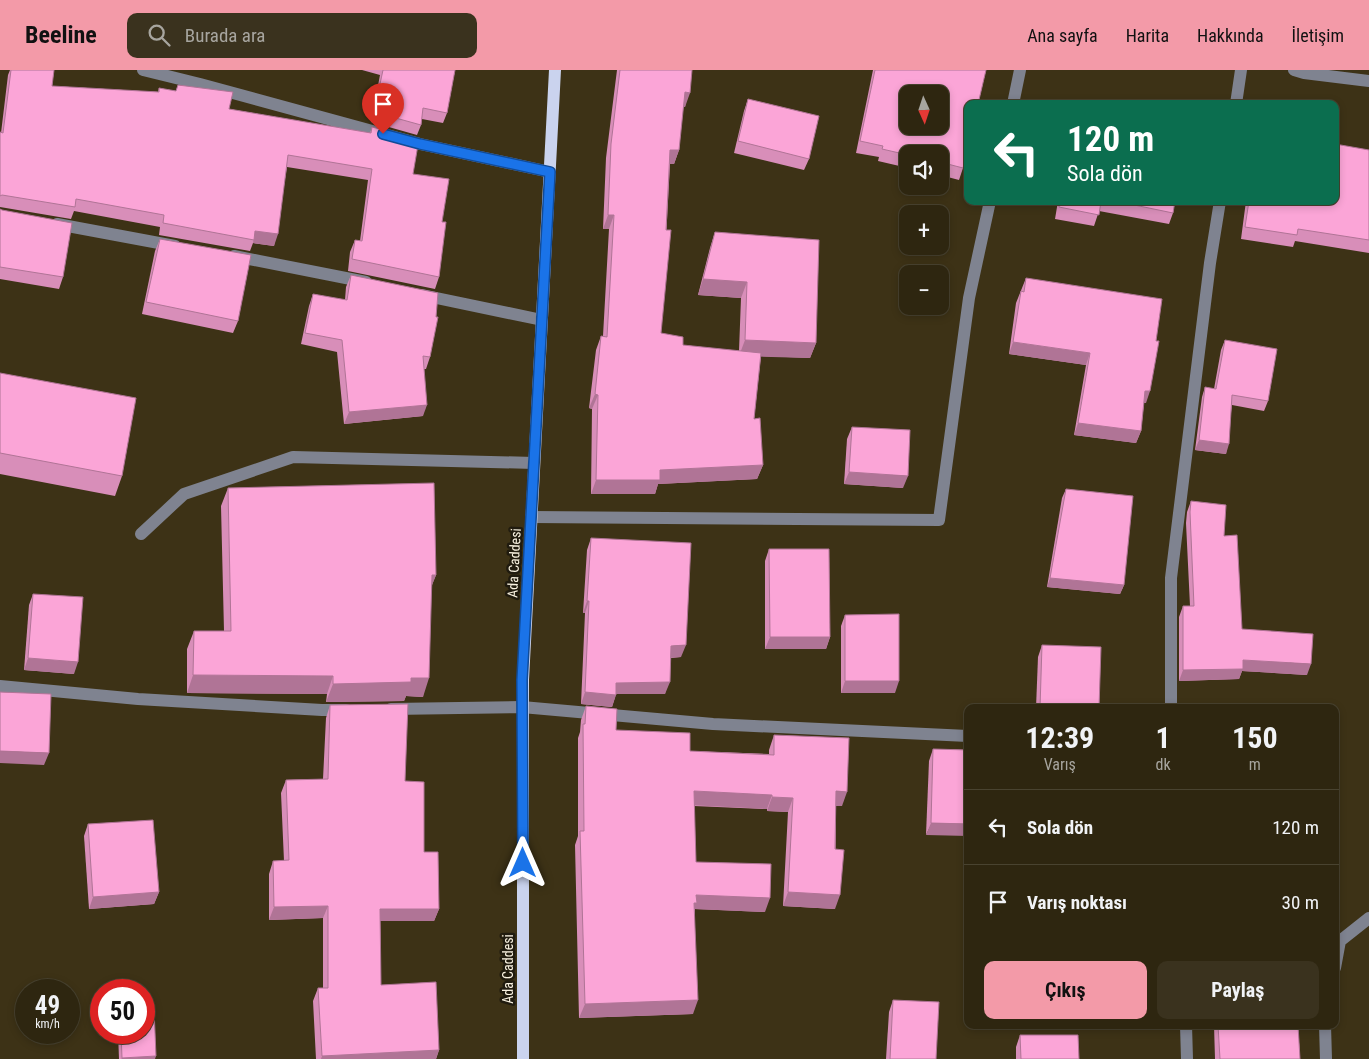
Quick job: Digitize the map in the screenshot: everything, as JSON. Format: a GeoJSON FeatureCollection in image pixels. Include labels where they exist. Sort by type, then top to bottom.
{"type":"FeatureCollection","features":[{"type":"Feature","properties":{"kind":"main road","name":"Ada Caddesi"},"geometry":{"type":"LineString","coordinates":[[523,1059],[522,707],[555,70]]}},
{"type":"Feature","properties":{"kind":"street"},"geometry":{"type":"LineString","coordinates":[[143,70],[420,144],[550,172]]}},
{"type":"Feature","properties":{"kind":"street"},"geometry":{"type":"LineString","coordinates":[[1014,100],[1020,70]]}},
{"type":"Feature","properties":{"kind":"street"},"geometry":{"type":"LineString","coordinates":[[1237,100],[1241,70]]}},
{"type":"Feature","properties":{"kind":"street"},"geometry":{"type":"LineString","coordinates":[[1294,70],[1304,73],[1369,81]]}},
{"type":"Feature","properties":{"kind":"street"},"geometry":{"type":"LineString","coordinates":[[531,517],[939,520],[968,298],[989,205]]}},
{"type":"Feature","properties":{"kind":"street"},"geometry":{"type":"LineString","coordinates":[[1171,704],[1170,578],[1210,263],[1219,205]]}},
{"type":"Feature","properties":{"kind":"street"},"geometry":{"type":"LineString","coordinates":[[46,222],[187,248]]}},
{"type":"Feature","properties":{"kind":"street"},"geometry":{"type":"LineString","coordinates":[[225,255],[379,285]]}},
{"type":"Feature","properties":{"kind":"street"},"geometry":{"type":"LineString","coordinates":[[408,291],[542,320]]}},
{"type":"Feature","properties":{"kind":"street"},"geometry":{"type":"LineString","coordinates":[[141,534],[184,494],[293,457],[534,463]]}},
{"type":"Feature","properties":{"kind":"street"},"geometry":{"type":"LineString","coordinates":[[0,686],[138,699],[322,710],[360,710]]}},
{"type":"Feature","properties":{"kind":"street"},"geometry":{"type":"LineString","coordinates":[[379,709],[522,707],[713,724],[964,736]]}},
{"type":"Feature","properties":{"kind":"street"},"geometry":{"type":"LineString","coordinates":[[1339,946],[1340,941],[1369,918]]}},
{"type":"Feature","properties":{"kind":"street"},"geometry":{"type":"LineString","coordinates":[[1186,1029],[1187,1059]]}},
{"type":"Feature","properties":{"kind":"street"},"geometry":{"type":"LineString","coordinates":[[1325,1029],[1326,1059]]}},
{"type":"Feature","properties":{"kind":"building"},"geometry":{"type":"Polygon","coordinates":[[[11,70],[54,70],[52,86],[159,92],[159,88],[176,91],[178,85],[233,92],[229,109],[371,133],[372,127],[419,139],[413,174],[449,179],[442,222],[446,222],[439,277],[352,259],[355,240],[362,241],[372,169],[288,155],[278,234],[255,231],[254,240],[163,223],[164,215],[76,199],[75,207],[0,196],[0,132],[3,133],[11,70]]]}},
{"type":"Feature","properties":{"kind":"building"},"geometry":{"type":"Polygon","coordinates":[[[383,70],[455,70],[447,113],[423,108],[421,125],[374,112],[383,70]]]}},
{"type":"Feature","properties":{"kind":"building"},"geometry":{"type":"Polygon","coordinates":[[[620,70],[692,70],[690,93],[685,92],[679,150],[670,150],[666,230],[671,230],[661,333],[683,337],[683,345],[761,353],[754,419],[760,418],[763,465],[660,470],[660,480],[596,480],[598,395],[595,394],[601,336],[607,337],[614,215],[608,215],[611,144],[620,70]]]}},
{"type":"Feature","properties":{"kind":"building"},"geometry":{"type":"Polygon","coordinates":[[[875,70],[986,70],[979,100],[964,100],[963,168],[949,164],[949,145],[899,145],[899,153],[882,149],[883,146],[860,141],[875,70]]]}},
{"type":"Feature","properties":{"kind":"building"},"geometry":{"type":"Polygon","coordinates":[[[748,99],[819,116],[809,159],[738,141],[748,99]]]}},
{"type":"Feature","properties":{"kind":"building"},"geometry":{"type":"Polygon","coordinates":[[[1339,145],[1369,150],[1369,240],[1298,229],[1297,235],[1245,227],[1248,205],[1339,205],[1339,145]]]}},
{"type":"Feature","properties":{"kind":"building"},"geometry":{"type":"Polygon","coordinates":[[[1059,205],[1100,205],[1099,215],[1059,207],[1059,205]]]}},
{"type":"Feature","properties":{"kind":"building"},"geometry":{"type":"Polygon","coordinates":[[[1134,205],[1174,205],[1173,213],[1134,205]]]}},
{"type":"Feature","properties":{"kind":"building"},"geometry":{"type":"Polygon","coordinates":[[[0,209],[72,223],[63,277],[0,267],[0,209]]]}},
{"type":"Feature","properties":{"kind":"building"},"geometry":{"type":"Polygon","coordinates":[[[715,232],[819,240],[816,343],[745,340],[747,282],[703,279],[715,232]]]}},
{"type":"Feature","properties":{"kind":"building"},"geometry":{"type":"Polygon","coordinates":[[[160,239],[251,255],[238,321],[146,302],[160,239]]]}},
{"type":"Feature","properties":{"kind":"building"},"geometry":{"type":"Polygon","coordinates":[[[351,275],[438,293],[436,317],[438,317],[430,357],[423,356],[427,405],[349,412],[342,340],[305,333],[313,294],[347,300],[351,275]]]}},
{"type":"Feature","properties":{"kind":"building"},"geometry":{"type":"Polygon","coordinates":[[[1026,278],[1162,299],[1156,341],[1159,341],[1150,391],[1145,391],[1141,431],[1078,423],[1090,353],[1013,342],[1021,291],[1024,292],[1026,278]]]}},
{"type":"Feature","properties":{"kind":"building"},"geometry":{"type":"Polygon","coordinates":[[[1225,340],[1277,349],[1268,401],[1232,395],[1229,444],[1199,440],[1205,387],[1216,389],[1225,340]]]}},
{"type":"Feature","properties":{"kind":"building"},"geometry":{"type":"Polygon","coordinates":[[[0,373],[136,398],[122,476],[0,453],[0,373]]]}},
{"type":"Feature","properties":{"kind":"building"},"geometry":{"type":"Polygon","coordinates":[[[852,427],[910,430],[908,476],[849,472],[852,427]]]}},
{"type":"Feature","properties":{"kind":"building"},"geometry":{"type":"Polygon","coordinates":[[[434,483],[436,575],[432,575],[429,678],[411,678],[411,682],[333,684],[333,676],[193,675],[194,631],[231,631],[228,488],[434,483]]]}},
{"type":"Feature","properties":{"kind":"building"},"geometry":{"type":"Polygon","coordinates":[[[1066,489],[1133,496],[1124,585],[1050,578],[1066,489]]]}},
{"type":"Feature","properties":{"kind":"building"},"geometry":{"type":"Polygon","coordinates":[[[1191,501],[1226,505],[1224,536],[1237,535],[1242,629],[1313,634],[1311,664],[1243,660],[1243,669],[1183,670],[1183,606],[1194,606],[1191,501]]]}},
{"type":"Feature","properties":{"kind":"building"},"geometry":{"type":"Polygon","coordinates":[[[591,538],[691,543],[686,645],[671,646],[670,682],[616,683],[616,695],[585,692],[589,601],[587,601],[591,538]]]}},
{"type":"Feature","properties":{"kind":"building"},"geometry":{"type":"Polygon","coordinates":[[[769,549],[829,549],[830,637],[770,637],[769,549]]]}},
{"type":"Feature","properties":{"kind":"building"},"geometry":{"type":"Polygon","coordinates":[[[33,594],[83,597],[78,662],[28,658],[33,594]]]}},
{"type":"Feature","properties":{"kind":"building"},"geometry":{"type":"Polygon","coordinates":[[[899,614],[899,681],[845,681],[845,615],[899,614]]]}},
{"type":"Feature","properties":{"kind":"building"},"geometry":{"type":"Polygon","coordinates":[[[1042,645],[1101,647],[1099,704],[1040,704],[1042,645]]]}},
{"type":"Feature","properties":{"kind":"building"},"geometry":{"type":"Polygon","coordinates":[[[0,692],[51,694],[49,753],[0,751],[0,692]]]}},
{"type":"Feature","properties":{"kind":"building"},"geometry":{"type":"Polygon","coordinates":[[[408,704],[405,781],[424,782],[424,852],[438,852],[439,909],[380,909],[381,985],[436,982],[439,1050],[322,1056],[318,988],[328,988],[328,906],[274,907],[273,861],[289,860],[286,780],[328,779],[330,705],[408,704]]]}},
{"type":"Feature","properties":{"kind":"building"},"geometry":{"type":"Polygon","coordinates":[[[586,706],[617,709],[616,730],[690,733],[690,751],[774,755],[774,735],[849,738],[847,792],[836,791],[835,849],[844,850],[840,895],[788,892],[793,798],[772,797],[772,795],[694,791],[696,862],[771,864],[770,898],[696,895],[697,903],[694,903],[698,1000],[585,1004],[580,831],[584,831],[583,724],[585,724],[586,706]]]}},
{"type":"Feature","properties":{"kind":"building"},"geometry":{"type":"Polygon","coordinates":[[[933,749],[964,750],[964,824],[931,823],[933,749]]]}},
{"type":"Feature","properties":{"kind":"building"},"geometry":{"type":"Polygon","coordinates":[[[153,820],[159,892],[93,897],[88,824],[153,820]]]}},
{"type":"Feature","properties":{"kind":"building"},"geometry":{"type":"Polygon","coordinates":[[[893,1000],[939,1002],[936,1059],[890,1059],[893,1000]]]}},
{"type":"Feature","properties":{"kind":"building"},"geometry":{"type":"Polygon","coordinates":[[[1218,1029],[1298,1029],[1300,1059],[1220,1059],[1218,1029]]]}},
{"type":"Feature","properties":{"kind":"building"},"geometry":{"type":"Polygon","coordinates":[[[155,1032],[156,1056],[122,1058],[121,1044],[155,1044],[155,1032]]]}},
{"type":"Feature","properties":{"kind":"building"},"geometry":{"type":"Polygon","coordinates":[[[1020,1035],[1078,1035],[1079,1059],[1021,1059],[1020,1035]]]}},
{"type":"Feature","properties":{"kind":"route"},"geometry":{"type":"LineString","coordinates":[[383,134],[420,144],[550,172],[522,680],[523,863]]}}]}
